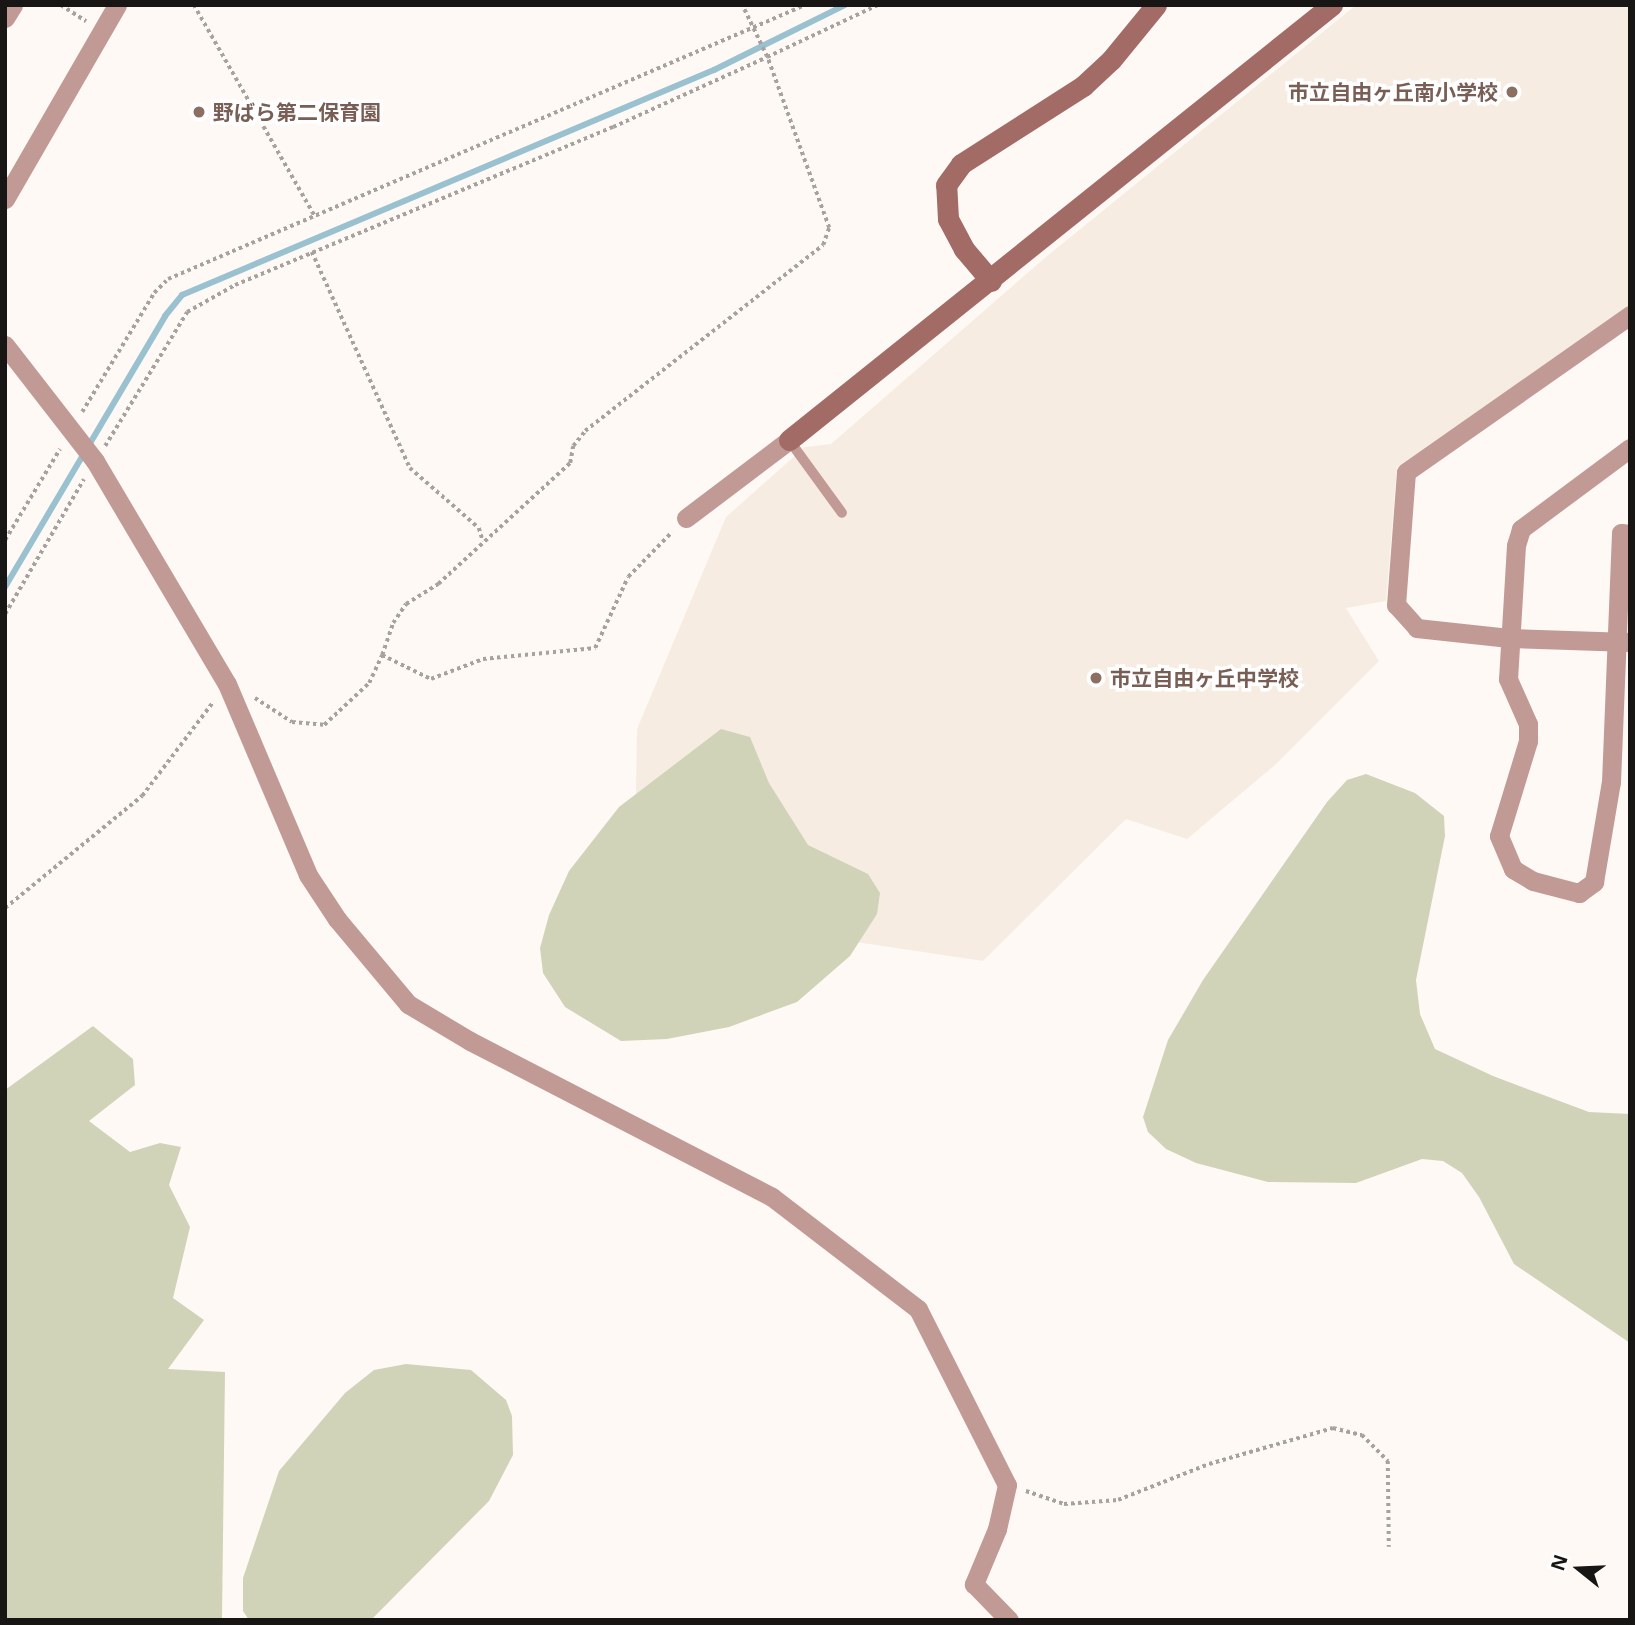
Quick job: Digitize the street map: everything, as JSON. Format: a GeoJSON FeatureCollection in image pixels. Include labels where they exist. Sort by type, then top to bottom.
{"type":"FeatureCollection","features":[{"type":"Feature","properties":{"kind":"street"},"geometry":{"type":"LineString","coordinates":[[5,18],[13,5]]}},
{"type":"Feature","properties":{"kind":"street"},"geometry":{"type":"LineString","coordinates":[[5,199],[117,5]]}},
{"type":"Feature","properties":{"kind":"street"},"geometry":{"type":"LineString","coordinates":[[991,281],[964,249],[947,219],[946,185],[961,164],[1083,86],[1111,60],[1156,5]]}},
{"type":"Feature","properties":{"kind":"street"},"geometry":{"type":"LineString","coordinates":[[686,518],[991,281],[1332,5]]}},
{"type":"Feature","properties":{"kind":"street"},"geometry":{"type":"LineString","coordinates":[[1623,642],[1509,638],[1418,628],[1396,605],[1406,472],[1630,315]]}},
{"type":"Feature","properties":{"kind":"street"},"geometry":{"type":"LineString","coordinates":[[5,345],[95,461],[227,684],[309,875],[337,919],[408,1004],[470,1041],[772,1197],[918,1309],[1007,1485],[997,1529],[974,1584],[1009,1620]]}},
{"type":"Feature","properties":{"kind":"street"},"geometry":{"type":"LineString","coordinates":[[1630,448],[1521,529],[1516,545],[1508,679],[1528,724],[1528,741],[1499,836],[1513,869],[1534,881],[1579,893],[1594,882],[1611,782],[1623,642],[1621,533],[1630,534]]}},
{"type":"Feature","properties":{"kind":"lane"},"geometry":{"type":"LineString","coordinates":[[789,440],[842,513]]}},
{"type":"Feature","properties":{"kind":"path"},"geometry":{"type":"LineString","coordinates":[[61,5],[91,24]]}},
{"type":"Feature","properties":{"kind":"path"},"geometry":{"type":"LineString","coordinates":[[194,5],[316,218]]}},
{"type":"Feature","properties":{"kind":"path"},"geometry":{"type":"LineString","coordinates":[[5,908],[142,796],[227,684],[292,722],[324,725],[369,683],[393,623],[406,604],[439,584],[570,463],[573,446],[585,431],[823,245],[829,228],[767,57],[742,5]]}},
{"type":"Feature","properties":{"kind":"path"},"geometry":{"type":"LineString","coordinates":[[5,540],[154,293],[167,279],[316,218],[805,5]]}},
{"type":"Feature","properties":{"kind":"path"},"geometry":{"type":"LineString","coordinates":[[5,614],[187,312],[235,285],[613,127],[878,5]]}},
{"type":"Feature","properties":{"kind":"path"},"geometry":{"type":"LineString","coordinates":[[312,252],[410,468],[479,528],[483,541]]}},
{"type":"Feature","properties":{"kind":"path"},"geometry":{"type":"LineString","coordinates":[[382,655],[431,679],[483,659],[595,648],[628,577],[686,518]]}},
{"type":"Feature","properties":{"kind":"path"},"geometry":{"type":"LineString","coordinates":[[1007,1485],[1064,1504],[1118,1500],[1209,1464],[1333,1427],[1362,1435],[1388,1461],[1389,1547]]}},
{"type":"Feature","properties":{"kind":"shaded area"},"geometry":{"type":"Polygon","coordinates":[[[1356,5],[1630,5],[1630,306],[1397,467],[1386,601],[1346,608],[1379,661],[1275,765],[1187,839],[1126,819],[983,961],[776,930],[635,849],[637,729],[726,517],[805,447],[831,444],[1046,257],[1356,5]]]}},
{"type":"Feature","properties":{"kind":"green space"},"geometry":{"type":"Polygon","coordinates":[[[721,729],[750,737],[769,783],[808,845],[868,874],[880,893],[877,914],[850,956],[797,1002],[729,1027],[667,1039],[621,1041],[565,1007],[543,973],[540,948],[549,915],[569,871],[619,807],[721,729]]]}},
{"type":"Feature","properties":{"kind":"green space"},"geometry":{"type":"Polygon","coordinates":[[[1366,774],[1415,793],[1444,816],[1445,836],[1416,980],[1420,1014],[1435,1049],[1493,1076],[1589,1112],[1630,1114],[1630,1343],[1514,1264],[1479,1197],[1462,1173],[1443,1161],[1422,1159],[1356,1183],[1268,1182],[1196,1163],[1166,1149],[1148,1132],[1143,1117],[1168,1040],[1203,980],[1327,802],[1347,780],[1366,774]]]}},
{"type":"Feature","properties":{"kind":"green space"},"geometry":{"type":"Polygon","coordinates":[[[93,1026],[133,1059],[135,1085],[89,1121],[130,1152],[160,1143],[181,1147],[169,1185],[190,1227],[173,1298],[204,1320],[168,1369],[225,1372],[222,1620],[5,1620],[5,1090],[93,1026]]]}},
{"type":"Feature","properties":{"kind":"green space"},"geometry":{"type":"Polygon","coordinates":[[[406,1364],[471,1370],[506,1400],[512,1416],[513,1455],[489,1501],[371,1620],[249,1620],[243,1611],[243,1578],[279,1471],[345,1393],[374,1370],[406,1364]]]}},
{"type":"Feature","properties":{"kind":"waterway"},"geometry":{"type":"LineString","coordinates":[[5,587],[165,316],[182,295],[714,70],[845,5]]}},
{"type":"Feature","properties":{"kind":"place","name":"市立自由ヶ丘南小学校"},"geometry":{"type":"Point","coordinates":[1512,92]}},
{"type":"Feature","properties":{"kind":"place","name":"野ばら第二保育園"},"geometry":{"type":"Point","coordinates":[199,112]}},
{"type":"Feature","properties":{"kind":"place","name":"市立自由ヶ丘中学校"},"geometry":{"type":"Point","coordinates":[1096,678]}}]}
